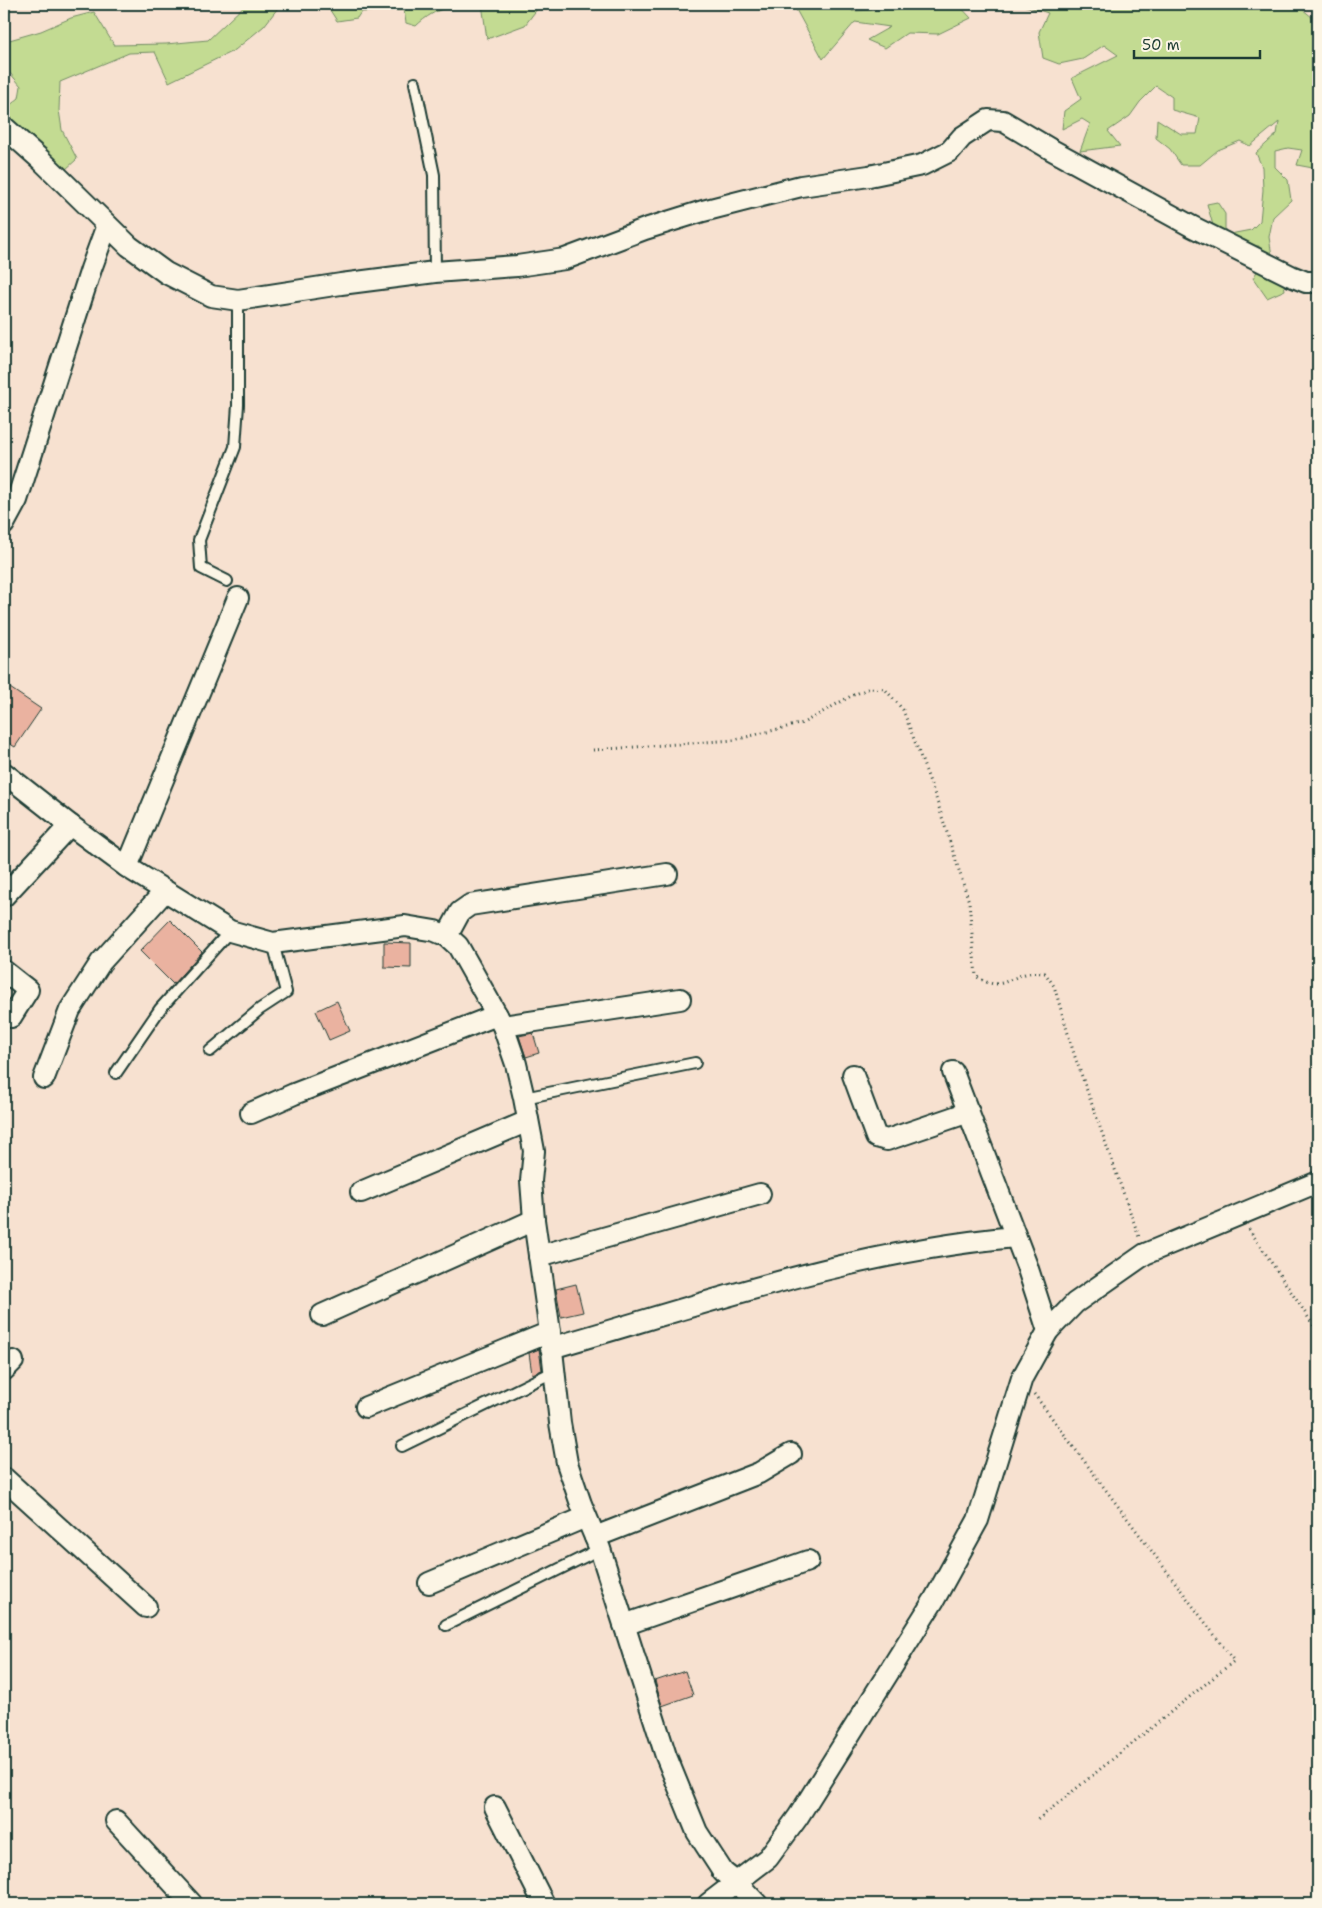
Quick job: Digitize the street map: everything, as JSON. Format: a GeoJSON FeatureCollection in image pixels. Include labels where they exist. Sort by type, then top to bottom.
{"type":"FeatureCollection","features":[{"type":"Feature","properties":{"kind":"street"},"geometry":{"type":"LineString","coordinates":[[4,127],[40,158],[129,246],[166,273],[211,296],[238,300],[435,272],[517,266],[564,259],[646,229],[712,209],[801,186],[869,176],[922,165],[950,151],[962,137],[988,120],[1003,121],[1191,226],[1291,276],[1306,282],[1318,282]]}},
{"type":"Feature","properties":{"kind":"street"},"geometry":{"type":"LineString","coordinates":[[4,524],[17,500],[88,278],[108,225]]}},
{"type":"Feature","properties":{"kind":"street"},"geometry":{"type":"LineString","coordinates":[[127,867],[238,598]]}},
{"type":"Feature","properties":{"kind":"street"},"geometry":{"type":"LineString","coordinates":[[4,773],[127,867],[230,931],[273,943],[406,926],[435,930],[447,936],[458,946],[500,1021],[516,1064],[524,1098],[534,1151],[531,1181],[534,1220],[560,1423],[567,1463],[597,1543],[666,1756],[698,1832],[723,1872],[737,1883],[757,1904]]}},
{"type":"Feature","properties":{"kind":"street"},"geometry":{"type":"LineString","coordinates":[[4,896],[70,825]]}},
{"type":"Feature","properties":{"kind":"street"},"geometry":{"type":"LineString","coordinates":[[447,936],[460,912],[470,906],[667,874]]}},
{"type":"Feature","properties":{"kind":"street"},"geometry":{"type":"LineString","coordinates":[[44,1078],[70,1010],[101,962],[165,891]]}},
{"type":"Feature","properties":{"kind":"street"},"geometry":{"type":"LineString","coordinates":[[4,971],[28,990],[11,1017]]}},
{"type":"Feature","properties":{"kind":"street"},"geometry":{"type":"LineString","coordinates":[[251,1114],[294,1094],[500,1021],[680,999]]}},
{"type":"Feature","properties":{"kind":"street"},"geometry":{"type":"LineString","coordinates":[[953,1072],[1027,1266],[1048,1331]]}},
{"type":"Feature","properties":{"kind":"street"},"geometry":{"type":"LineString","coordinates":[[853,1075],[876,1137],[887,1140],[969,1112]]}},
{"type":"Feature","properties":{"kind":"street"},"geometry":{"type":"LineString","coordinates":[[361,1192],[528,1121]]}},
{"type":"Feature","properties":{"kind":"street"},"geometry":{"type":"LineString","coordinates":[[708,1904],[768,1858],[798,1817],[934,1600],[978,1520],[1022,1378],[1048,1331],[1075,1303],[1145,1254],[1318,1182]]}},
{"type":"Feature","properties":{"kind":"street"},"geometry":{"type":"LineString","coordinates":[[539,1256],[760,1194]]}},
{"type":"Feature","properties":{"kind":"street"},"geometry":{"type":"LineString","coordinates":[[322,1315],[534,1220]]}},
{"type":"Feature","properties":{"kind":"street"},"geometry":{"type":"LineString","coordinates":[[366,1407],[550,1340],[652,1319],[717,1298],[875,1258],[967,1241],[1015,1237]]}},
{"type":"Feature","properties":{"kind":"street"},"geometry":{"type":"LineString","coordinates":[[597,1543],[759,1474],[791,1454]]}},
{"type":"Feature","properties":{"kind":"street"},"geometry":{"type":"LineString","coordinates":[[4,1478],[146,1607]]}},
{"type":"Feature","properties":{"kind":"street"},"geometry":{"type":"LineString","coordinates":[[429,1583],[586,1517]]}},
{"type":"Feature","properties":{"kind":"street"},"geometry":{"type":"LineString","coordinates":[[624,1626],[808,1561]]}},
{"type":"Feature","properties":{"kind":"street"},"geometry":{"type":"LineString","coordinates":[[496,1807],[544,1904]]}},
{"type":"Feature","properties":{"kind":"street"},"geometry":{"type":"LineString","coordinates":[[116,1821],[192,1904]]}},
{"type":"Feature","properties":{"kind":"lane"},"geometry":{"type":"LineString","coordinates":[[415,83],[434,175],[435,272]]}},
{"type":"Feature","properties":{"kind":"lane"},"geometry":{"type":"LineString","coordinates":[[227,581],[201,568],[199,540],[235,448],[238,405],[238,300]]}},
{"type":"Feature","properties":{"kind":"lane"},"geometry":{"type":"LineString","coordinates":[[116,1073],[160,1010],[230,931]]}},
{"type":"Feature","properties":{"kind":"lane"},"geometry":{"type":"LineString","coordinates":[[210,1050],[260,1009],[286,992],[273,943]]}},
{"type":"Feature","properties":{"kind":"lane"},"geometry":{"type":"LineString","coordinates":[[524,1098],[695,1064]]}},
{"type":"Feature","properties":{"kind":"lane"},"geometry":{"type":"LineString","coordinates":[[402,1446],[554,1372]]}},
{"type":"Feature","properties":{"kind":"lane"},"geometry":{"type":"LineString","coordinates":[[446,1625],[597,1543]]}},
{"type":"Feature","properties":{"kind":"path"},"geometry":{"type":"LineString","coordinates":[[593,750],[734,740],[803,723],[851,696],[870,688],[885,689],[903,710],[939,807],[969,902],[976,976],[987,983],[1002,984],[1030,972],[1045,973],[1054,986],[1074,1054],[1145,1254]]}},
{"type":"Feature","properties":{"kind":"path"},"geometry":{"type":"LineString","coordinates":[[1239,1214],[1318,1332]]}},
{"type":"Feature","properties":{"kind":"path"},"geometry":{"type":"LineString","coordinates":[[1022,1378],[1234,1661],[1036,1821]]}},
{"type":"Feature","properties":{"kind":"green space"},"geometry":{"type":"Polygon","coordinates":[[[246,4],[281,4],[264,26],[235,50],[169,82],[155,52],[129,53],[60,82],[59,110],[62,130],[77,159],[65,170],[4,112],[19,98],[21,86],[4,66],[4,43],[6,41],[41,31],[71,18],[94,12],[114,45],[166,44],[208,40],[246,4]]]}},
{"type":"Feature","properties":{"kind":"green space"},"geometry":{"type":"Polygon","coordinates":[[[326,4],[479,4],[445,8],[431,14],[416,26],[406,23],[404,10],[361,12],[357,18],[337,21],[326,4]]]}},
{"type":"Feature","properties":{"kind":"green space"},"geometry":{"type":"Polygon","coordinates":[[[482,4],[541,4],[525,25],[487,39],[482,4]]]}},
{"type":"Feature","properties":{"kind":"green space"},"geometry":{"type":"Polygon","coordinates":[[[793,4],[852,4],[852,11],[958,4],[971,18],[938,34],[907,33],[885,48],[867,40],[890,27],[855,22],[823,59],[793,4]]]}},
{"type":"Feature","properties":{"kind":"green space"},"geometry":{"type":"Polygon","coordinates":[[[1296,4],[1318,22],[1318,169],[1297,165],[1302,150],[1288,148],[1275,151],[1275,167],[1288,180],[1291,200],[1273,217],[1269,237],[1272,256],[1281,268],[1285,290],[1267,298],[1253,278],[1261,265],[1259,246],[1235,246],[1214,229],[1207,204],[1217,202],[1225,214],[1225,235],[1251,230],[1260,221],[1263,190],[1262,167],[1256,153],[1277,134],[1279,122],[1250,146],[1240,141],[1218,150],[1200,165],[1181,165],[1170,149],[1156,138],[1157,119],[1181,134],[1197,134],[1200,118],[1172,110],[1172,97],[1156,86],[1140,102],[1130,116],[1108,131],[1120,146],[1080,151],[1090,124],[1082,119],[1062,129],[1064,111],[1081,99],[1072,78],[1118,55],[1104,45],[1083,59],[1059,64],[1043,58],[1039,32],[1048,13],[1023,5],[1296,4]]]}},
{"type":"Feature","properties":{"kind":"building"},"geometry":{"type":"Polygon","coordinates":[[[4,684],[41,709],[15,747],[4,740],[4,684]]]}},
{"type":"Feature","properties":{"kind":"building"},"geometry":{"type":"Polygon","coordinates":[[[170,920],[202,952],[173,984],[140,951],[170,920]]]}},
{"type":"Feature","properties":{"kind":"building"},"geometry":{"type":"Polygon","coordinates":[[[384,942],[411,943],[411,968],[384,967],[384,942]]]}},
{"type":"Feature","properties":{"kind":"building"},"geometry":{"type":"Polygon","coordinates":[[[337,1001],[350,1031],[329,1040],[316,1011],[337,1001]]]}},
{"type":"Feature","properties":{"kind":"building"},"geometry":{"type":"Polygon","coordinates":[[[533,1033],[539,1053],[526,1057],[519,1036],[533,1033]]]}},
{"type":"Feature","properties":{"kind":"building"},"geometry":{"type":"Polygon","coordinates":[[[576,1284],[583,1312],[561,1317],[556,1289],[576,1284]]]}},
{"type":"Feature","properties":{"kind":"building"},"geometry":{"type":"Polygon","coordinates":[[[539,1349],[542,1370],[532,1374],[529,1353],[539,1349]]]}},
{"type":"Feature","properties":{"kind":"building"},"geometry":{"type":"Polygon","coordinates":[[[685,1671],[693,1695],[662,1706],[655,1681],[685,1671]]]}}]}
